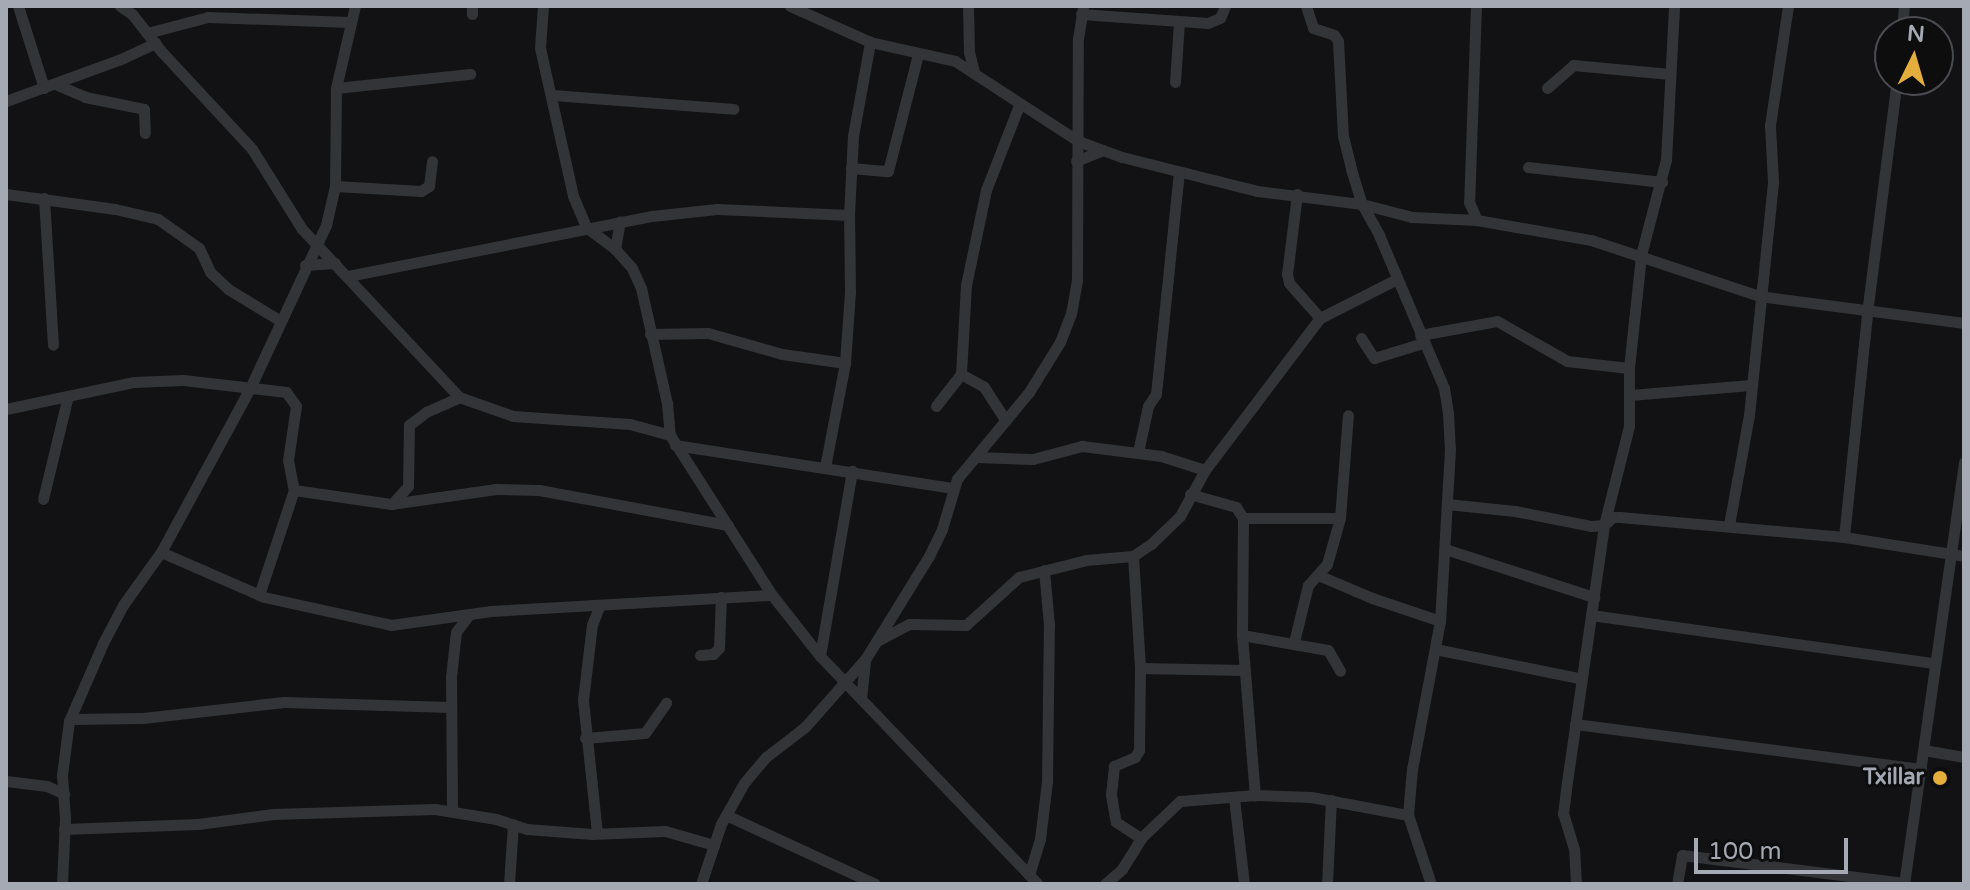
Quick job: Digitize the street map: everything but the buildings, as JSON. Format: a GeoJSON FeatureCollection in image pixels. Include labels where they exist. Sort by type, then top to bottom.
{"type":"FeatureCollection","features":[{"type":"Feature","properties":{"kind":"street"},"geometry":{"type":"LineString","coordinates":[[18,6],[49,86]]}},
{"type":"Feature","properties":{"kind":"street"},"geometry":{"type":"LineString","coordinates":[[120,6],[132,14],[252,149],[302,229],[459,397],[513,416],[630,424],[672,440],[952,488]]}},
{"type":"Feature","properties":{"kind":"street"},"geometry":{"type":"LineString","coordinates":[[234,19],[239,6]]}},
{"type":"Feature","properties":{"kind":"street"},"geometry":{"type":"LineString","coordinates":[[251,6],[277,19]]}},
{"type":"Feature","properties":{"kind":"street"},"geometry":{"type":"LineString","coordinates":[[62,884],[62,775],[70,719],[117,618],[161,552],[251,386],[279,320],[318,244],[335,186],[336,88],[355,6]]}},
{"type":"Feature","properties":{"kind":"street"},"geometry":{"type":"LineString","coordinates":[[543,6],[540,48],[553,95],[573,196],[586,227],[615,249],[632,268],[641,288],[667,403],[672,440],[772,595],[820,656],[1034,879]]}},
{"type":"Feature","properties":{"kind":"street"},"geometry":{"type":"LineString","coordinates":[[790,6],[870,42],[955,61],[1078,141],[1179,172],[1257,191],[1362,204],[1393,214],[1477,220],[1591,240],[1759,296],[1867,313],[1964,323]]}},
{"type":"Feature","properties":{"kind":"street"},"geometry":{"type":"LineString","coordinates":[[968,6],[969,52],[974,72]]}},
{"type":"Feature","properties":{"kind":"street"},"geometry":{"type":"LineString","coordinates":[[701,884],[726,815],[760,763],[805,727],[866,658],[929,556],[942,529],[952,488],[1046,368],[1060,342],[1076,298],[1076,161],[1082,10],[1179,22],[1216,21],[1225,6]]}},
{"type":"Feature","properties":{"kind":"street"},"geometry":{"type":"LineString","coordinates":[[1306,6],[1313,28],[1334,35],[1338,41],[1343,136],[1362,204],[1379,235],[1395,280],[1444,388],[1448,413],[1447,504],[1440,621],[1412,769],[1408,815],[1431,884]]}},
{"type":"Feature","properties":{"kind":"street"},"geometry":{"type":"LineString","coordinates":[[1476,6],[1469,202],[1477,220]]}},
{"type":"Feature","properties":{"kind":"street"},"geometry":{"type":"LineString","coordinates":[[1576,884],[1574,849],[1563,814],[1579,678],[1604,525],[1629,426],[1629,368],[1641,255],[1662,182],[1674,6]]}},
{"type":"Feature","properties":{"kind":"street"},"geometry":{"type":"LineString","coordinates":[[1729,525],[1751,385],[1773,181],[1770,125],[1788,6]]}},
{"type":"Feature","properties":{"kind":"street"},"geometry":{"type":"LineString","coordinates":[[6,101],[49,86],[200,18],[350,22]]}},
{"type":"Feature","properties":{"kind":"street"},"geometry":{"type":"LineString","coordinates":[[1175,82],[1179,22]]}},
{"type":"Feature","properties":{"kind":"street"},"geometry":{"type":"LineString","coordinates":[[825,467],[845,363],[850,292],[849,215],[853,136],[870,42]]}},
{"type":"Feature","properties":{"kind":"street"},"geometry":{"type":"LineString","coordinates":[[955,61],[969,52]]}},
{"type":"Feature","properties":{"kind":"street"},"geometry":{"type":"LineString","coordinates":[[851,168],[888,171],[918,54]]}},
{"type":"Feature","properties":{"kind":"street"},"geometry":{"type":"LineString","coordinates":[[1547,88],[1565,70],[1583,64],[1670,74]]}},
{"type":"Feature","properties":{"kind":"street"},"geometry":{"type":"LineString","coordinates":[[336,88],[470,74]]}},
{"type":"Feature","properties":{"kind":"street"},"geometry":{"type":"LineString","coordinates":[[49,86],[144,109],[145,133]]}},
{"type":"Feature","properties":{"kind":"street"},"geometry":{"type":"LineString","coordinates":[[553,95],[733,109]]}},
{"type":"Feature","properties":{"kind":"street"},"geometry":{"type":"LineString","coordinates":[[1844,537],[1867,313],[1895,96]]}},
{"type":"Feature","properties":{"kind":"street"},"geometry":{"type":"LineString","coordinates":[[936,406],[961,374],[966,285],[986,190],[1020,103]]}},
{"type":"Feature","properties":{"kind":"street"},"geometry":{"type":"LineString","coordinates":[[1076,161],[1103,150]]}},
{"type":"Feature","properties":{"kind":"street"},"geometry":{"type":"LineString","coordinates":[[335,186],[421,191],[429,186],[432,161]]}},
{"type":"Feature","properties":{"kind":"street"},"geometry":{"type":"LineString","coordinates":[[1528,167],[1662,182]]}},
{"type":"Feature","properties":{"kind":"street"},"geometry":{"type":"LineString","coordinates":[[1138,452],[1148,406],[1156,394],[1179,172]]}},
{"type":"Feature","properties":{"kind":"street"},"geometry":{"type":"LineString","coordinates":[[6,194],[158,219],[199,248],[210,272],[228,289],[279,320]]}},
{"type":"Feature","properties":{"kind":"street"},"geometry":{"type":"LineString","coordinates":[[1297,194],[1287,274],[1289,283],[1320,318]]}},
{"type":"Feature","properties":{"kind":"street"},"geometry":{"type":"LineString","coordinates":[[44,198],[53,345]]}},
{"type":"Feature","properties":{"kind":"street"},"geometry":{"type":"LineString","coordinates":[[1456,220],[1469,202]]}},
{"type":"Feature","properties":{"kind":"street"},"geometry":{"type":"LineString","coordinates":[[348,276],[586,227],[717,209],[849,215]]}},
{"type":"Feature","properties":{"kind":"street"},"geometry":{"type":"LineString","coordinates":[[1379,235],[1393,214]]}},
{"type":"Feature","properties":{"kind":"street"},"geometry":{"type":"LineString","coordinates":[[615,249],[620,221]]}},
{"type":"Feature","properties":{"kind":"street"},"geometry":{"type":"LineString","coordinates":[[305,265],[335,263]]}},
{"type":"Feature","properties":{"kind":"street"},"geometry":{"type":"LineString","coordinates":[[876,641],[909,624],[966,625],[1019,577],[1086,560],[1133,556],[1180,516],[1205,470],[1320,318],[1395,280]]}},
{"type":"Feature","properties":{"kind":"street"},"geometry":{"type":"LineString","coordinates":[[1361,338],[1374,358],[1421,339],[1497,321],[1567,361],[1629,368]]}},
{"type":"Feature","properties":{"kind":"street"},"geometry":{"type":"LineString","coordinates":[[650,334],[708,333],[782,354],[845,363]]}},
{"type":"Feature","properties":{"kind":"street"},"geometry":{"type":"LineString","coordinates":[[961,374],[984,387],[1006,421]]}},
{"type":"Feature","properties":{"kind":"street"},"geometry":{"type":"LineString","coordinates":[[6,409],[134,382],[183,380],[286,392],[296,406],[288,460],[294,490],[259,595]]}},
{"type":"Feature","properties":{"kind":"street"},"geometry":{"type":"LineString","coordinates":[[1630,395],[1751,385]]}},
{"type":"Feature","properties":{"kind":"street"},"geometry":{"type":"LineString","coordinates":[[43,499],[68,396]]}},
{"type":"Feature","properties":{"kind":"street"},"geometry":{"type":"LineString","coordinates":[[417,501],[408,486],[409,425],[426,412],[459,397]]}},
{"type":"Feature","properties":{"kind":"street"},"geometry":{"type":"LineString","coordinates":[[1294,642],[1308,585],[1327,564],[1340,518],[1348,415]]}},
{"type":"Feature","properties":{"kind":"street"},"geometry":{"type":"LineString","coordinates":[[975,457],[1033,459],[1082,446],[1138,452],[1205,470]]}},
{"type":"Feature","properties":{"kind":"street"},"geometry":{"type":"LineString","coordinates":[[1677,884],[1682,855],[1904,883],[1964,462]]}},
{"type":"Feature","properties":{"kind":"street"},"geometry":{"type":"LineString","coordinates":[[820,656],[852,471]]}},
{"type":"Feature","properties":{"kind":"street"},"geometry":{"type":"LineString","coordinates":[[391,504],[408,486]]}},
{"type":"Feature","properties":{"kind":"street"},"geometry":{"type":"LineString","coordinates":[[294,490],[391,504],[496,489],[539,490],[728,525]]}},
{"type":"Feature","properties":{"kind":"street"},"geometry":{"type":"LineString","coordinates":[[1190,494],[1236,507],[1243,518],[1242,635],[1255,795]]}},
{"type":"Feature","properties":{"kind":"street"},"geometry":{"type":"LineString","coordinates":[[1447,504],[1604,525],[1613,517],[1729,525],[1844,537],[1964,556]]}},
{"type":"Feature","properties":{"kind":"street"},"geometry":{"type":"LineString","coordinates":[[1243,518],[1340,518]]}},
{"type":"Feature","properties":{"kind":"street"},"geometry":{"type":"LineString","coordinates":[[1445,549],[1594,597]]}},
{"type":"Feature","properties":{"kind":"street"},"geometry":{"type":"LineString","coordinates":[[161,552],[259,595],[391,625],[491,611],[772,595]]}},
{"type":"Feature","properties":{"kind":"street"},"geometry":{"type":"LineString","coordinates":[[1133,556],[1140,668],[1139,750],[1135,757],[1114,766],[1111,795],[1116,822],[1141,838]]}},
{"type":"Feature","properties":{"kind":"street"},"geometry":{"type":"LineString","coordinates":[[1034,879],[1047,781],[1049,625],[1044,570]]}},
{"type":"Feature","properties":{"kind":"street"},"geometry":{"type":"LineString","coordinates":[[1318,575],[1372,598],[1440,621]]}},
{"type":"Feature","properties":{"kind":"street"},"geometry":{"type":"LineString","coordinates":[[700,655],[717,653],[719,648],[721,597]]}},
{"type":"Feature","properties":{"kind":"street"},"geometry":{"type":"LineString","coordinates":[[597,833],[583,700],[592,625],[599,607]]}},
{"type":"Feature","properties":{"kind":"street"},"geometry":{"type":"LineString","coordinates":[[582,608],[592,625]]}},
{"type":"Feature","properties":{"kind":"street"},"geometry":{"type":"LineString","coordinates":[[894,609],[909,624]]}},
{"type":"Feature","properties":{"kind":"street"},"geometry":{"type":"LineString","coordinates":[[452,810],[455,780],[450,707],[456,632],[469,615]]}},
{"type":"Feature","properties":{"kind":"street"},"geometry":{"type":"LineString","coordinates":[[1591,615],[1934,663]]}},
{"type":"Feature","properties":{"kind":"street"},"geometry":{"type":"LineString","coordinates":[[441,619],[456,632]]}},
{"type":"Feature","properties":{"kind":"street"},"geometry":{"type":"LineString","coordinates":[[1242,635],[1328,650],[1340,671]]}},
{"type":"Feature","properties":{"kind":"street"},"geometry":{"type":"LineString","coordinates":[[1435,649],[1579,678]]}},
{"type":"Feature","properties":{"kind":"street"},"geometry":{"type":"LineString","coordinates":[[861,699],[866,658]]}},
{"type":"Feature","properties":{"kind":"street"},"geometry":{"type":"LineString","coordinates":[[1140,668],[1244,670]]}},
{"type":"Feature","properties":{"kind":"street"},"geometry":{"type":"LineString","coordinates":[[70,719],[143,718],[284,702],[450,707]]}},
{"type":"Feature","properties":{"kind":"street"},"geometry":{"type":"LineString","coordinates":[[585,738],[645,733],[666,703]]}},
{"type":"Feature","properties":{"kind":"street"},"geometry":{"type":"LineString","coordinates":[[1575,724],[1921,769]]}},
{"type":"Feature","properties":{"kind":"street"},"geometry":{"type":"LineString","coordinates":[[1924,750],[1964,757]]}},
{"type":"Feature","properties":{"kind":"street"},"geometry":{"type":"LineString","coordinates":[[47,786],[62,775]]}},
{"type":"Feature","properties":{"kind":"street"},"geometry":{"type":"LineString","coordinates":[[6,781],[47,786],[64,794]]}},
{"type":"Feature","properties":{"kind":"street"},"geometry":{"type":"LineString","coordinates":[[1105,884],[1122,869],[1141,838],[1180,801],[1255,795],[1331,800],[1408,815]]}},
{"type":"Feature","properties":{"kind":"street"},"geometry":{"type":"LineString","coordinates":[[1234,798],[1244,884]]}},
{"type":"Feature","properties":{"kind":"street"},"geometry":{"type":"LineString","coordinates":[[1327,884],[1331,800]]}},
{"type":"Feature","properties":{"kind":"street"},"geometry":{"type":"LineString","coordinates":[[64,829],[198,824],[273,814],[452,810],[558,833],[665,831],[714,845]]}},
{"type":"Feature","properties":{"kind":"street"},"geometry":{"type":"LineString","coordinates":[[726,815],[875,884]]}},
{"type":"Feature","properties":{"kind":"street"},"geometry":{"type":"LineString","coordinates":[[509,884],[513,824]]}},
{"type":"Feature","properties":{"kind":"street"},"geometry":{"type":"LineString","coordinates":[[1789,884],[1791,869]]}},
{"type":"Feature","properties":{"kind":"place","name":"Txillar"},"geometry":{"type":"Point","coordinates":[1940,778]}}]}
